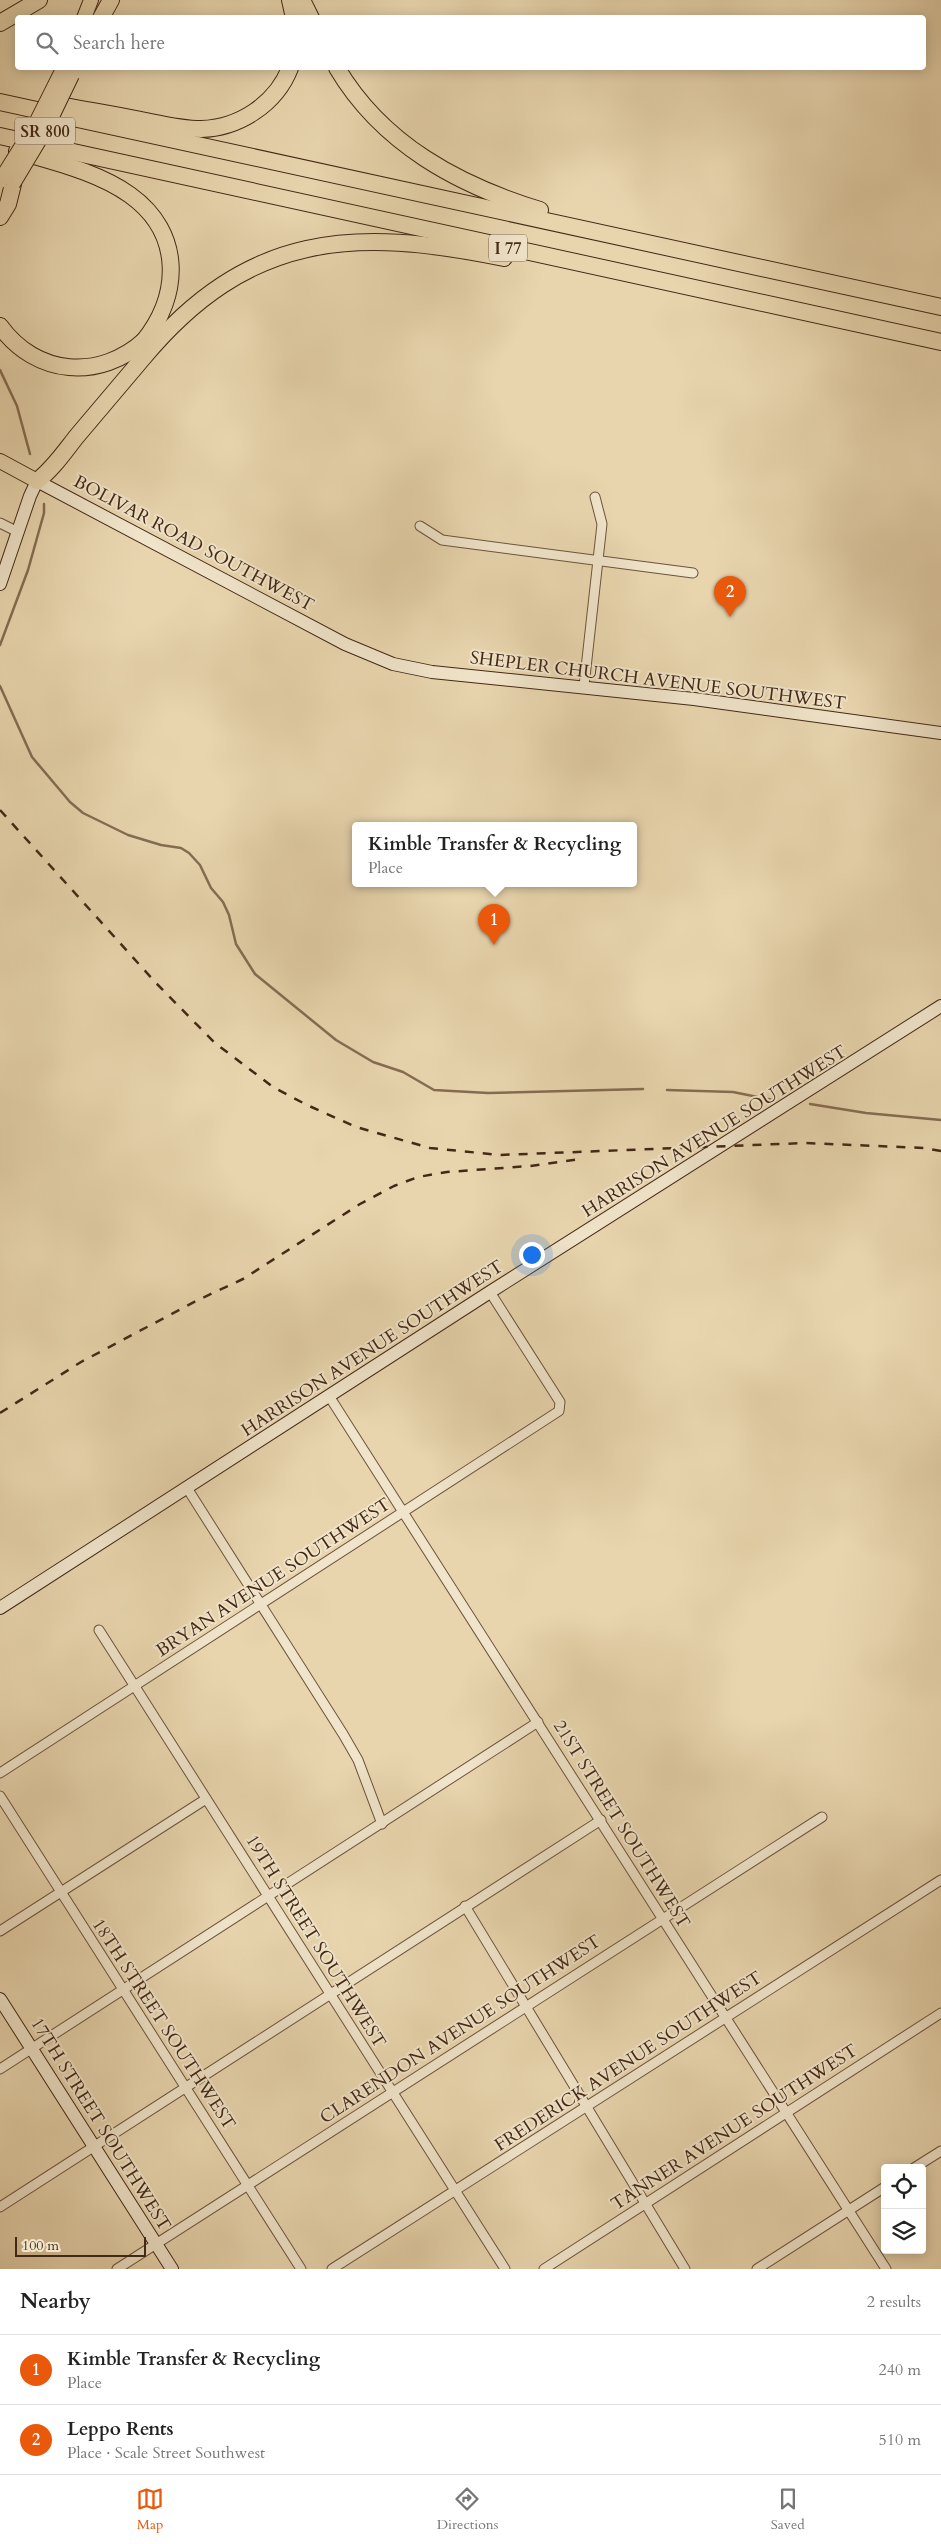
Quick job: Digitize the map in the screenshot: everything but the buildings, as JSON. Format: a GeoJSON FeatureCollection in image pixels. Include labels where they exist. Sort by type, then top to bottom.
{"type":"FeatureCollection","features":[{"type":"Feature","properties":{"kind":"highway"},"geometry":{"type":"LineString","coordinates":[[0,23],[39,0]]}},
{"type":"Feature","properties":{"kind":"highway"},"geometry":{"type":"LineString","coordinates":[[103,15],[111,0]]}},
{"type":"Feature","properties":{"kind":"highway"},"geometry":{"type":"LineString","coordinates":[[290,0],[293,15]]}},
{"type":"Feature","properties":{"kind":"highway"},"geometry":{"type":"LineString","coordinates":[[302,0],[310,15]]}},
{"type":"Feature","properties":{"kind":"highway"},"geometry":{"type":"LineString","coordinates":[[0,95],[181,128],[215,128],[229,125],[254,112],[275,94],[289,70]]}},
{"type":"Feature","properties":{"kind":"highway"},"geometry":{"type":"LineString","coordinates":[[338,70],[362,103],[398,140],[426,161],[468,183],[548,213],[745,258],[781,273]]}},
{"type":"Feature","properties":{"kind":"highway","name":"I 77"},"geometry":{"type":"LineString","coordinates":[[0,102],[941,307]]}},
{"type":"Feature","properties":{"kind":"highway","name":"I 77"},"geometry":{"type":"LineString","coordinates":[[0,136],[941,342]]}},
{"type":"Feature","properties":{"kind":"highway"},"geometry":{"type":"LineString","coordinates":[[0,146],[53,162],[111,184],[131,195],[154,218],[166,242],[171,274],[165,306],[145,340],[45,459],[37,481]]}},
{"type":"Feature","properties":{"kind":"highway"},"geometry":{"type":"LineString","coordinates":[[0,217],[8,204],[6,183]]}},
{"type":"Feature","properties":{"kind":"highway"},"geometry":{"type":"LineString","coordinates":[[37,481],[162,335],[184,313],[207,295],[241,274],[277,258],[309,248],[372,241],[432,245],[747,306],[836,319]]}},
{"type":"Feature","properties":{"kind":"highway"},"geometry":{"type":"LineString","coordinates":[[0,326],[13,342],[35,357],[53,364],[73,367],[110,363],[126,355],[145,340]]}},
{"type":"Feature","properties":{"kind":"main road"},"geometry":{"type":"LineString","coordinates":[[85,15],[91,0]]}},
{"type":"Feature","properties":{"kind":"main road"},"geometry":{"type":"LineString","coordinates":[[97,15],[103,0]]}},
{"type":"Feature","properties":{"kind":"main road","name":"SR 800"},"geometry":{"type":"LineString","coordinates":[[6,183],[46,129],[68,71]]}},
{"type":"Feature","properties":{"kind":"main road"},"geometry":{"type":"LineString","coordinates":[[0,201],[6,183]]}},
{"type":"Feature","properties":{"kind":"main road","name":"BOLIVAR ROAD SOUTHWEST"},"geometry":{"type":"LineString","coordinates":[[0,461],[37,481]]}},
{"type":"Feature","properties":{"kind":"street"},"geometry":{"type":"LineString","coordinates":[[0,584],[37,481]]}},
{"type":"Feature","properties":{"kind":"street","name":"BOLIVAR ROAD SOUTHWEST"},"geometry":{"type":"LineString","coordinates":[[37,481],[372,656]]}},
{"type":"Feature","properties":{"kind":"street"},"geometry":{"type":"LineString","coordinates":[[584,686],[602,524],[595,497]]}},
{"type":"Feature","properties":{"kind":"street"},"geometry":{"type":"LineString","coordinates":[[0,524],[18,532]]}},
{"type":"Feature","properties":{"kind":"street"},"geometry":{"type":"LineString","coordinates":[[420,526],[442,540],[693,573]]}},
{"type":"Feature","properties":{"kind":"street","name":"SHEPLER CHURCH AVENUE SOUTHWEST"},"geometry":{"type":"LineString","coordinates":[[372,656],[400,666],[432,672],[584,686],[740,704],[941,733]]}},
{"type":"Feature","properties":{"kind":"street","name":"HARRISON AVENUE SOUTHWEST"},"geometry":{"type":"LineString","coordinates":[[0,1608],[490,1292],[941,1006]]}},
{"type":"Feature","properties":{"kind":"street","name":"BRYAN AVENUE SOUTHWEST"},"geometry":{"type":"LineString","coordinates":[[0,1772],[554,1416],[561,1407],[560,1402],[490,1292]]}},
{"type":"Feature","properties":{"kind":"street","name":"21ST STREET SOUTHWEST"},"geometry":{"type":"LineString","coordinates":[[329,1396],[886,2269]]}},
{"type":"Feature","properties":{"kind":"street"},"geometry":{"type":"LineString","coordinates":[[187,1488],[354,1754],[382,1824]]}},
{"type":"Feature","properties":{"kind":"street","name":"19TH STREET SOUTHWEST"},"geometry":{"type":"LineString","coordinates":[[98,1630],[505,2269]]}},
{"type":"Feature","properties":{"kind":"street"},"geometry":{"type":"LineString","coordinates":[[0,2069],[538,1722]]}},
{"type":"Feature","properties":{"kind":"street","name":"18TH STREET SOUTHWEST"},"geometry":{"type":"LineString","coordinates":[[0,1796],[301,2269]]}},
{"type":"Feature","properties":{"kind":"street"},"geometry":{"type":"LineString","coordinates":[[0,1931],[206,1799]]}},
{"type":"Feature","properties":{"kind":"street","name":"CLARENDON AVENUE SOUTHWEST"},"geometry":{"type":"LineString","coordinates":[[117,2269],[822,1817]]}},
{"type":"Feature","properties":{"kind":"street"},"geometry":{"type":"LineString","coordinates":[[0,2207],[601,1820]]}},
{"type":"Feature","properties":{"kind":"street","name":"FREDERICK AVENUE SOUTHWEST"},"geometry":{"type":"LineString","coordinates":[[332,2269],[941,1880]]}},
{"type":"Feature","properties":{"kind":"street"},"geometry":{"type":"LineString","coordinates":[[465,1906],[685,2269]]}},
{"type":"Feature","properties":{"kind":"street","name":"17TH STREET SOUTHWEST"},"geometry":{"type":"LineString","coordinates":[[0,1999],[172,2269]]}},
{"type":"Feature","properties":{"kind":"street","name":"TANNER AVENUE SOUTHWEST"},"geometry":{"type":"LineString","coordinates":[[544,2269],[941,2013]]}},
{"type":"Feature","properties":{"kind":"street"},"geometry":{"type":"LineString","coordinates":[[920,2164],[941,2151]]}},
{"type":"Feature","properties":{"kind":"street"},"geometry":{"type":"LineString","coordinates":[[758,2269],[881,2190]]}},
{"type":"Feature","properties":{"kind":"waterway"},"geometry":{"type":"LineString","coordinates":[[0,370],[17,406],[30,454]]}},
{"type":"Feature","properties":{"kind":"waterway"},"geometry":{"type":"LineString","coordinates":[[0,645],[28,570],[44,513],[44,504]]}},
{"type":"Feature","properties":{"kind":"waterway"},"geometry":{"type":"LineString","coordinates":[[0,686],[32,757],[70,802],[83,813],[128,835],[161,845],[181,848],[189,853],[200,865],[211,888],[223,902],[229,915],[236,944],[255,974],[336,1040],[373,1062],[403,1072],[434,1090],[488,1093],[643,1089]]}},
{"type":"Feature","properties":{"kind":"waterway"},"geometry":{"type":"LineString","coordinates":[[667,1090],[733,1092],[773,1100]]}},
{"type":"Feature","properties":{"kind":"waterway"},"geometry":{"type":"LineString","coordinates":[[810,1104],[866,1113],[941,1120]]}},
{"type":"Feature","properties":{"kind":"railway"},"geometry":{"type":"LineString","coordinates":[[0,810],[156,983],[215,1043],[273,1087],[356,1127],[430,1148],[500,1155],[805,1143],[924,1148],[941,1151]]}},
{"type":"Feature","properties":{"kind":"railway"},"geometry":{"type":"LineString","coordinates":[[0,1413],[81,1362],[198,1300],[243,1279],[360,1204],[394,1186],[418,1177],[447,1172],[530,1166],[581,1159]]}},
{"type":"Feature","properties":{"kind":"place","name":"Leppo Rents"},"geometry":{"type":"Point","coordinates":[730,617]}},
{"type":"Feature","properties":{"kind":"place","name":"Kimble Transfer & Recycling"},"geometry":{"type":"Point","coordinates":[494,945]}}]}
